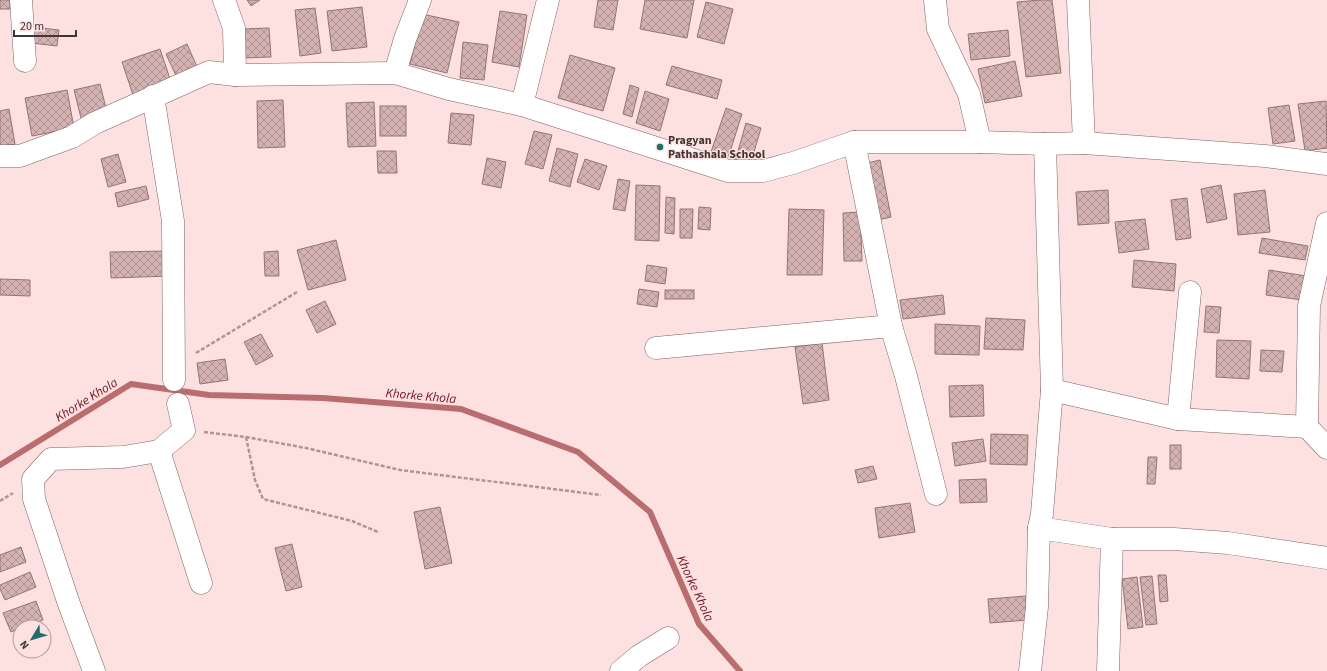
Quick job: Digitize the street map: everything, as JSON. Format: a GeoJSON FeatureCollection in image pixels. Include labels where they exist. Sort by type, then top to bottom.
{"type":"FeatureCollection","features":[{"type":"Feature","properties":{"kind":"street"},"geometry":{"type":"LineString","coordinates":[[21,0],[25,61]]}},
{"type":"Feature","properties":{"kind":"street"},"geometry":{"type":"LineString","coordinates":[[224,0],[234,28],[235,75]]}},
{"type":"Feature","properties":{"kind":"street"},"geometry":{"type":"LineString","coordinates":[[395,73],[405,39],[420,0]]}},
{"type":"Feature","properties":{"kind":"street"},"geometry":{"type":"LineString","coordinates":[[522,105],[548,0]]}},
{"type":"Feature","properties":{"kind":"street"},"geometry":{"type":"LineString","coordinates":[[935,0],[938,29],[969,94],[980,142]]}},
{"type":"Feature","properties":{"kind":"street"},"geometry":{"type":"LineString","coordinates":[[1078,0],[1084,144]]}},
{"type":"Feature","properties":{"kind":"street"},"geometry":{"type":"LineString","coordinates":[[0,156],[20,156],[72,137],[95,123],[209,72],[235,75],[395,73],[449,88],[522,105],[728,171],[763,171],[793,163],[854,142],[1084,144],[1266,156],[1327,164]]}},
{"type":"Feature","properties":{"kind":"street"},"geometry":{"type":"LineString","coordinates":[[153,96],[173,221],[175,373]]}},
{"type":"Feature","properties":{"kind":"street"},"geometry":{"type":"LineString","coordinates":[[854,142],[891,326],[906,376],[936,494]]}},
{"type":"Feature","properties":{"kind":"street"},"geometry":{"type":"LineString","coordinates":[[1030,671],[1037,606],[1039,528],[1042,514],[1052,390],[1045,144]]}},
{"type":"Feature","properties":{"kind":"street"},"geometry":{"type":"LineString","coordinates":[[1307,427],[1308,306],[1327,223]]}},
{"type":"Feature","properties":{"kind":"street"},"geometry":{"type":"LineString","coordinates":[[1178,419],[1190,292]]}},
{"type":"Feature","properties":{"kind":"street"},"geometry":{"type":"LineString","coordinates":[[656,348],[891,326]]}},
{"type":"Feature","properties":{"kind":"street"},"geometry":{"type":"LineString","coordinates":[[1052,390],[1178,419],[1307,427],[1327,448]]}},
{"type":"Feature","properties":{"kind":"street"},"geometry":{"type":"LineString","coordinates":[[94,671],[69,604],[34,499],[33,479],[51,459],[124,457],[159,451],[184,430],[178,404]]}},
{"type":"Feature","properties":{"kind":"street"},"geometry":{"type":"LineString","coordinates":[[159,451],[201,584]]}},
{"type":"Feature","properties":{"kind":"street"},"geometry":{"type":"LineString","coordinates":[[1039,528],[1112,539],[1174,539],[1228,543],[1327,558]]}},
{"type":"Feature","properties":{"kind":"street"},"geometry":{"type":"LineString","coordinates":[[1108,671],[1112,539]]}},
{"type":"Feature","properties":{"kind":"street"},"geometry":{"type":"LineString","coordinates":[[621,671],[639,656],[668,638]]}},
{"type":"Feature","properties":{"kind":"path"},"geometry":{"type":"LineString","coordinates":[[175,373],[297,292]]}},
{"type":"Feature","properties":{"kind":"path"},"geometry":{"type":"LineString","coordinates":[[184,430],[246,437],[306,448],[400,470],[601,495]]}},
{"type":"Feature","properties":{"kind":"path"},"geometry":{"type":"LineString","coordinates":[[246,437],[255,480],[263,499],[352,521],[378,532]]}},
{"type":"Feature","properties":{"kind":"building"},"geometry":{"type":"Polygon","coordinates":[[[0,0],[10,0],[10,9],[0,9],[0,0]]]}},
{"type":"Feature","properties":{"kind":"building"},"geometry":{"type":"Polygon","coordinates":[[[247,0],[260,0],[251,6],[247,0]]]}},
{"type":"Feature","properties":{"kind":"building"},"geometry":{"type":"Polygon","coordinates":[[[598,0],[618,0],[613,30],[594,27],[598,0]]]}},
{"type":"Feature","properties":{"kind":"building"},"geometry":{"type":"Polygon","coordinates":[[[645,0],[694,0],[687,38],[640,29],[645,0]]]}},
{"type":"Feature","properties":{"kind":"building"},"geometry":{"type":"Polygon","coordinates":[[[1052,0],[1061,73],[1026,77],[1017,2],[1052,0]]]}},
{"type":"Feature","properties":{"kind":"building"},"geometry":{"type":"Polygon","coordinates":[[[706,2],[733,9],[724,44],[697,37],[706,2]]]}},
{"type":"Feature","properties":{"kind":"building"},"geometry":{"type":"Polygon","coordinates":[[[362,7],[367,47],[332,51],[327,11],[362,7]]]}},
{"type":"Feature","properties":{"kind":"building"},"geometry":{"type":"Polygon","coordinates":[[[315,8],[321,53],[300,56],[295,10],[315,8]]]}},
{"type":"Feature","properties":{"kind":"building"},"geometry":{"type":"Polygon","coordinates":[[[500,11],[527,15],[519,67],[492,62],[500,11]]]}},
{"type":"Feature","properties":{"kind":"building"},"geometry":{"type":"Polygon","coordinates":[[[422,14],[459,22],[447,73],[410,64],[422,14]]]}},
{"type":"Feature","properties":{"kind":"building"},"geometry":{"type":"Polygon","coordinates":[[[33,27],[59,30],[57,46],[31,43],[33,27]]]}},
{"type":"Feature","properties":{"kind":"building"},"geometry":{"type":"Polygon","coordinates":[[[269,28],[271,57],[243,58],[242,29],[269,28]]]}},
{"type":"Feature","properties":{"kind":"building"},"geometry":{"type":"Polygon","coordinates":[[[1008,30],[1010,56],[971,60],[968,34],[1008,30]]]}},
{"type":"Feature","properties":{"kind":"building"},"geometry":{"type":"Polygon","coordinates":[[[463,42],[488,45],[484,80],[460,78],[463,42]]]}},
{"type":"Feature","properties":{"kind":"building"},"geometry":{"type":"Polygon","coordinates":[[[187,44],[198,69],[177,78],[166,54],[187,44]]]}},
{"type":"Feature","properties":{"kind":"building"},"geometry":{"type":"Polygon","coordinates":[[[160,49],[172,85],[134,98],[122,62],[160,49]]]}},
{"type":"Feature","properties":{"kind":"building"},"geometry":{"type":"Polygon","coordinates":[[[570,55],[615,68],[603,111],[558,98],[570,55]]]}},
{"type":"Feature","properties":{"kind":"building"},"geometry":{"type":"Polygon","coordinates":[[[1015,61],[1022,96],[985,103],[978,69],[1015,61]]]}},
{"type":"Feature","properties":{"kind":"building"},"geometry":{"type":"Polygon","coordinates":[[[672,66],[722,80],[717,99],[666,85],[672,66]]]}},
{"type":"Feature","properties":{"kind":"building"},"geometry":{"type":"Polygon","coordinates":[[[100,84],[108,116],[82,122],[74,90],[100,84]]]}},
{"type":"Feature","properties":{"kind":"building"},"geometry":{"type":"Polygon","coordinates":[[[630,85],[639,88],[632,117],[623,114],[630,85]]]}},
{"type":"Feature","properties":{"kind":"building"},"geometry":{"type":"Polygon","coordinates":[[[67,90],[74,128],[32,136],[25,98],[67,90]]]}},
{"type":"Feature","properties":{"kind":"building"},"geometry":{"type":"Polygon","coordinates":[[[645,91],[669,99],[660,131],[636,123],[645,91]]]}},
{"type":"Feature","properties":{"kind":"building"},"geometry":{"type":"Polygon","coordinates":[[[283,100],[285,147],[258,148],[257,101],[283,100]]]}},
{"type":"Feature","properties":{"kind":"building"},"geometry":{"type":"Polygon","coordinates":[[[1326,101],[1327,148],[1305,151],[1298,104],[1326,101]]]}},
{"type":"Feature","properties":{"kind":"building"},"geometry":{"type":"Polygon","coordinates":[[[374,102],[376,146],[348,147],[346,103],[374,102]]]}},
{"type":"Feature","properties":{"kind":"building"},"geometry":{"type":"Polygon","coordinates":[[[1289,105],[1295,141],[1273,144],[1268,108],[1289,105]]]}},
{"type":"Feature","properties":{"kind":"building"},"geometry":{"type":"Polygon","coordinates":[[[380,106],[406,106],[406,136],[380,136],[380,106]]]}},
{"type":"Feature","properties":{"kind":"building"},"geometry":{"type":"Polygon","coordinates":[[[726,108],[742,114],[728,158],[711,152],[726,108]]]}},
{"type":"Feature","properties":{"kind":"building"},"geometry":{"type":"Polygon","coordinates":[[[9,109],[15,144],[0,147],[0,111],[9,109]]]}},
{"type":"Feature","properties":{"kind":"building"},"geometry":{"type":"Polygon","coordinates":[[[451,113],[474,115],[471,145],[448,143],[451,113]]]}},
{"type":"Feature","properties":{"kind":"building"},"geometry":{"type":"Polygon","coordinates":[[[746,123],[761,128],[749,169],[734,165],[746,123]]]}},
{"type":"Feature","properties":{"kind":"building"},"geometry":{"type":"Polygon","coordinates":[[[534,131],[552,135],[543,169],[525,164],[534,131]]]}},
{"type":"Feature","properties":{"kind":"building"},"geometry":{"type":"Polygon","coordinates":[[[557,148],[578,154],[570,187],[549,181],[557,148]]]}},
{"type":"Feature","properties":{"kind":"building"},"geometry":{"type":"Polygon","coordinates":[[[377,151],[396,151],[397,173],[378,173],[377,151]]]}},
{"type":"Feature","properties":{"kind":"building"},"geometry":{"type":"Polygon","coordinates":[[[118,154],[126,182],[108,187],[101,159],[118,154]]]}},
{"type":"Feature","properties":{"kind":"building"},"geometry":{"type":"Polygon","coordinates":[[[487,158],[506,162],[501,188],[482,184],[487,158]]]}},
{"type":"Feature","properties":{"kind":"building"},"geometry":{"type":"Polygon","coordinates":[[[585,159],[607,166],[599,190],[577,182],[585,159]]]}},
{"type":"Feature","properties":{"kind":"building"},"geometry":{"type":"Polygon","coordinates":[[[880,160],[891,217],[878,220],[867,163],[880,160]]]}},
{"type":"Feature","properties":{"kind":"building"},"geometry":{"type":"Polygon","coordinates":[[[618,179],[630,181],[625,211],[613,209],[618,179]]]}},
{"type":"Feature","properties":{"kind":"building"},"geometry":{"type":"Polygon","coordinates":[[[636,185],[660,186],[659,241],[635,240],[636,185]]]}},
{"type":"Feature","properties":{"kind":"building"},"geometry":{"type":"Polygon","coordinates":[[[1221,185],[1227,219],[1207,223],[1201,189],[1221,185]]]}},
{"type":"Feature","properties":{"kind":"building"},"geometry":{"type":"Polygon","coordinates":[[[146,186],[149,199],[118,207],[115,193],[146,186]]]}},
{"type":"Feature","properties":{"kind":"building"},"geometry":{"type":"Polygon","coordinates":[[[1108,190],[1109,223],[1078,225],[1076,192],[1108,190]]]}},
{"type":"Feature","properties":{"kind":"building"},"geometry":{"type":"Polygon","coordinates":[[[1265,190],[1270,232],[1238,235],[1234,194],[1265,190]]]}},
{"type":"Feature","properties":{"kind":"building"},"geometry":{"type":"Polygon","coordinates":[[[666,197],[675,198],[674,234],[665,233],[666,197]]]}},
{"type":"Feature","properties":{"kind":"building"},"geometry":{"type":"Polygon","coordinates":[[[1187,198],[1191,238],[1176,240],[1171,200],[1187,198]]]}},
{"type":"Feature","properties":{"kind":"building"},"geometry":{"type":"Polygon","coordinates":[[[699,207],[711,208],[710,230],[698,229],[699,207]]]}},
{"type":"Feature","properties":{"kind":"building"},"geometry":{"type":"Polygon","coordinates":[[[680,209],[693,209],[692,238],[680,238],[680,209]]]}},
{"type":"Feature","properties":{"kind":"building"},"geometry":{"type":"Polygon","coordinates":[[[789,209],[824,210],[822,275],[787,275],[789,209]]]}},
{"type":"Feature","properties":{"kind":"building"},"geometry":{"type":"Polygon","coordinates":[[[860,212],[862,261],[844,261],[843,213],[860,212]]]}},
{"type":"Feature","properties":{"kind":"building"},"geometry":{"type":"Polygon","coordinates":[[[1145,219],[1149,249],[1119,253],[1115,222],[1145,219]]]}},
{"type":"Feature","properties":{"kind":"building"},"geometry":{"type":"Polygon","coordinates":[[[1262,238],[1308,246],[1305,260],[1259,253],[1262,238]]]}},
{"type":"Feature","properties":{"kind":"building"},"geometry":{"type":"Polygon","coordinates":[[[336,240],[346,280],[308,290],[297,250],[336,240]]]}},
{"type":"Feature","properties":{"kind":"building"},"geometry":{"type":"Polygon","coordinates":[[[169,251],[170,276],[111,278],[110,252],[169,251]]]}},
{"type":"Feature","properties":{"kind":"building"},"geometry":{"type":"Polygon","coordinates":[[[278,251],[279,276],[265,276],[264,252],[278,251]]]}},
{"type":"Feature","properties":{"kind":"building"},"geometry":{"type":"Polygon","coordinates":[[[1134,260],[1176,264],[1174,291],[1132,287],[1134,260]]]}},
{"type":"Feature","properties":{"kind":"building"},"geometry":{"type":"Polygon","coordinates":[[[647,265],[667,268],[665,284],[645,281],[647,265]]]}},
{"type":"Feature","properties":{"kind":"building"},"geometry":{"type":"Polygon","coordinates":[[[1269,270],[1306,276],[1302,300],[1266,295],[1269,270]]]}},
{"type":"Feature","properties":{"kind":"building"},"geometry":{"type":"Polygon","coordinates":[[[0,279],[30,280],[30,296],[0,295],[0,279]]]}},
{"type":"Feature","properties":{"kind":"building"},"geometry":{"type":"Polygon","coordinates":[[[639,289],[659,292],[657,307],[637,304],[639,289]]]}},
{"type":"Feature","properties":{"kind":"building"},"geometry":{"type":"Polygon","coordinates":[[[665,290],[694,290],[694,299],[665,299],[665,290]]]}},
{"type":"Feature","properties":{"kind":"building"},"geometry":{"type":"Polygon","coordinates":[[[943,295],[945,314],[903,319],[900,300],[943,295]]]}},
{"type":"Feature","properties":{"kind":"building"},"geometry":{"type":"Polygon","coordinates":[[[325,301],[336,324],[317,333],[306,310],[325,301]]]}},
{"type":"Feature","properties":{"kind":"building"},"geometry":{"type":"Polygon","coordinates":[[[1206,306],[1221,307],[1219,333],[1204,332],[1206,306]]]}},
{"type":"Feature","properties":{"kind":"building"},"geometry":{"type":"Polygon","coordinates":[[[986,318],[1025,320],[1023,350],[984,349],[986,318]]]}},
{"type":"Feature","properties":{"kind":"building"},"geometry":{"type":"Polygon","coordinates":[[[935,324],[980,326],[979,355],[935,354],[935,324]]]}},
{"type":"Feature","properties":{"kind":"building"},"geometry":{"type":"Polygon","coordinates":[[[261,334],[273,356],[256,365],[244,342],[261,334]]]}},
{"type":"Feature","properties":{"kind":"building"},"geometry":{"type":"Polygon","coordinates":[[[1217,340],[1251,341],[1249,379],[1216,377],[1217,340]]]}},
{"type":"Feature","properties":{"kind":"building"},"geometry":{"type":"Polygon","coordinates":[[[822,343],[829,400],[803,404],[795,347],[822,343]]]}},
{"type":"Feature","properties":{"kind":"building"},"geometry":{"type":"Polygon","coordinates":[[[1261,350],[1284,351],[1282,372],[1260,371],[1261,350]]]}},
{"type":"Feature","properties":{"kind":"building"},"geometry":{"type":"Polygon","coordinates":[[[225,359],[228,380],[200,384],[197,363],[225,359]]]}},
{"type":"Feature","properties":{"kind":"building"},"geometry":{"type":"Polygon","coordinates":[[[983,385],[984,416],[950,417],[949,386],[983,385]]]}},
{"type":"Feature","properties":{"kind":"building"},"geometry":{"type":"Polygon","coordinates":[[[991,434],[1028,435],[1027,465],[990,464],[991,434]]]}},
{"type":"Feature","properties":{"kind":"building"},"geometry":{"type":"Polygon","coordinates":[[[983,439],[986,461],[955,466],[952,443],[983,439]]]}},
{"type":"Feature","properties":{"kind":"building"},"geometry":{"type":"Polygon","coordinates":[[[1170,445],[1181,445],[1181,469],[1170,469],[1170,445]]]}},
{"type":"Feature","properties":{"kind":"building"},"geometry":{"type":"Polygon","coordinates":[[[1148,457],[1157,457],[1155,484],[1147,484],[1148,457]]]}},
{"type":"Feature","properties":{"kind":"building"},"geometry":{"type":"Polygon","coordinates":[[[873,466],[877,479],[858,483],[855,470],[873,466]]]}},
{"type":"Feature","properties":{"kind":"building"},"geometry":{"type":"Polygon","coordinates":[[[986,479],[987,502],[960,503],[959,480],[986,479]]]}},
{"type":"Feature","properties":{"kind":"building"},"geometry":{"type":"Polygon","coordinates":[[[910,503],[915,532],[879,538],[875,508],[910,503]]]}},
{"type":"Feature","properties":{"kind":"building"},"geometry":{"type":"Polygon","coordinates":[[[440,507],[452,563],[425,569],[414,512],[440,507]]]}},
{"type":"Feature","properties":{"kind":"building"},"geometry":{"type":"Polygon","coordinates":[[[292,544],[302,587],[286,591],[275,548],[292,544]]]}},
{"type":"Feature","properties":{"kind":"building"},"geometry":{"type":"Polygon","coordinates":[[[21,547],[26,562],[0,572],[0,555],[21,547]]]}},
{"type":"Feature","properties":{"kind":"building"},"geometry":{"type":"Polygon","coordinates":[[[30,572],[36,587],[5,600],[0,589],[0,585],[30,572]]]}},
{"type":"Feature","properties":{"kind":"building"},"geometry":{"type":"Polygon","coordinates":[[[1158,575],[1166,575],[1168,601],[1160,602],[1158,575]]]}},
{"type":"Feature","properties":{"kind":"building"},"geometry":{"type":"Polygon","coordinates":[[[1152,576],[1157,624],[1146,625],[1140,577],[1152,576]]]}},
{"type":"Feature","properties":{"kind":"building"},"geometry":{"type":"Polygon","coordinates":[[[1137,577],[1143,627],[1128,629],[1122,579],[1137,577]]]}},
{"type":"Feature","properties":{"kind":"building"},"geometry":{"type":"Polygon","coordinates":[[[1026,596],[1028,620],[990,623],[988,599],[1026,596]]]}},
{"type":"Feature","properties":{"kind":"building"},"geometry":{"type":"Polygon","coordinates":[[[36,601],[43,619],[12,619],[11,632],[3,613],[36,601]]]}},
{"type":"Feature","properties":{"kind":"waterway","name":"Khorke Khola"},"geometry":{"type":"LineString","coordinates":[[0,465],[131,384],[209,395],[323,398],[461,409],[578,452],[650,512],[699,624],[740,671]]}},
{"type":"Feature","properties":{"kind":"place","name":"Pragyan Pathashala School"},"geometry":{"type":"Point","coordinates":[660,147]}}]}
